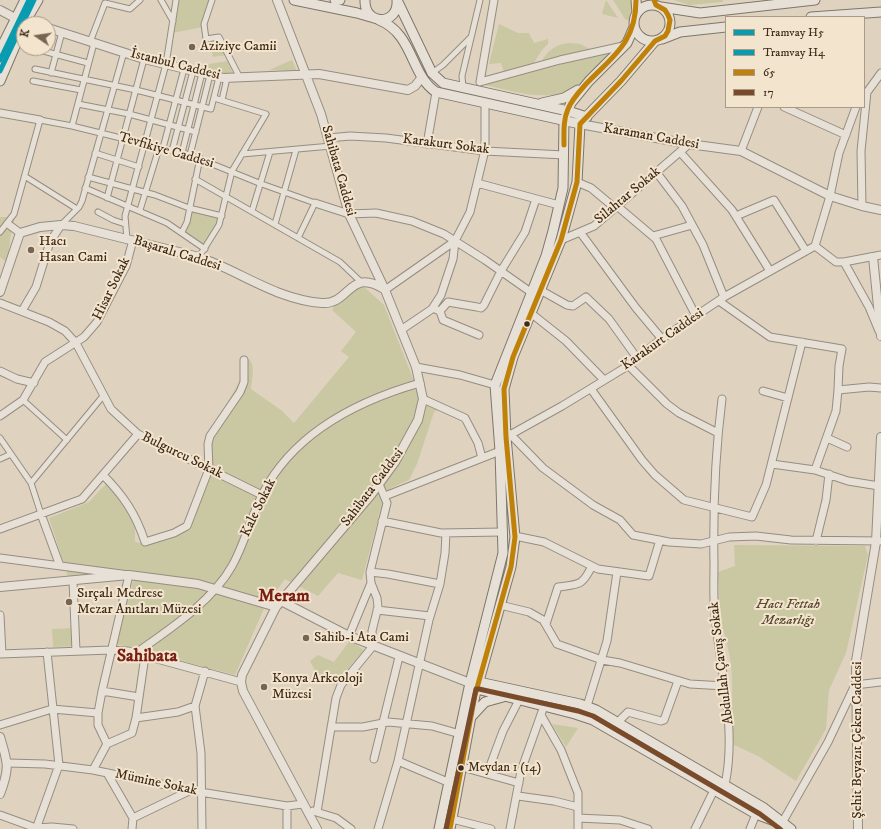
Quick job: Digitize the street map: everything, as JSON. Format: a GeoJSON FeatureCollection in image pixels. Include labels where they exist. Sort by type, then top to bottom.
{"type":"FeatureCollection","features":[{"type":"Feature","properties":{"kind":"main road"},"geometry":{"type":"LineString","coordinates":[[0,50],[25,0]]}},
{"type":"Feature","properties":{"kind":"main road"},"geometry":{"type":"LineString","coordinates":[[29,16],[38,0]]}},
{"type":"Feature","properties":{"kind":"main road"},"geometry":{"type":"LineString","coordinates":[[294,0],[357,13],[389,25],[403,39],[422,77],[436,92]]}},
{"type":"Feature","properties":{"kind":"main road"},"geometry":{"type":"LineString","coordinates":[[335,0],[340,0]]}},
{"type":"Feature","properties":{"kind":"main road"},"geometry":{"type":"LineString","coordinates":[[365,0],[367,10],[376,19],[384,20],[393,15],[397,6],[397,0]]}},
{"type":"Feature","properties":{"kind":"main road"},"geometry":{"type":"LineString","coordinates":[[397,0],[432,73]]}},
{"type":"Feature","properties":{"kind":"main road"},"geometry":{"type":"LineString","coordinates":[[450,829],[471,717],[475,685],[504,553],[500,451],[495,385],[546,256],[563,188],[564,120],[571,103],[584,87],[627,43],[634,27],[637,13],[636,0]]}},
{"type":"Feature","properties":{"kind":"main road"},"geometry":{"type":"LineString","coordinates":[[637,13],[645,6],[657,4],[700,13],[815,0]]}},
{"type":"Feature","properties":{"kind":"main road"},"geometry":{"type":"LineString","coordinates":[[439,829],[460,734],[511,567],[515,536],[504,389],[513,357],[542,290],[561,240],[577,182],[580,124],[668,31],[670,26],[668,15],[657,4]]}},
{"type":"Feature","properties":{"kind":"main road"},"geometry":{"type":"LineString","coordinates":[[825,16],[881,12]]}},
{"type":"Feature","properties":{"kind":"main road"},"geometry":{"type":"LineString","coordinates":[[634,27],[636,32],[644,40],[658,40],[680,32],[725,27]]}},
{"type":"Feature","properties":{"kind":"main road"},"geometry":{"type":"LineString","coordinates":[[0,82],[16,44]]}},
{"type":"Feature","properties":{"kind":"main road","name":"Karaman Caddesi"},"geometry":{"type":"LineString","coordinates":[[432,73],[443,83],[568,111],[586,117]]}},
{"type":"Feature","properties":{"kind":"main road"},"geometry":{"type":"LineString","coordinates":[[537,104],[564,98],[584,87]]}},
{"type":"Feature","properties":{"kind":"main road","name":"Karaman Caddesi"},"geometry":{"type":"LineString","coordinates":[[436,92],[580,124]]}},
{"type":"Feature","properties":{"kind":"main road"},"geometry":{"type":"LineString","coordinates":[[475,685],[519,700],[542,710],[575,714],[602,725],[756,814],[787,827]]}},
{"type":"Feature","properties":{"kind":"main road"},"geometry":{"type":"LineString","coordinates":[[475,685],[586,706],[618,722],[764,808],[787,827]]}},
{"type":"Feature","properties":{"kind":"main road"},"geometry":{"type":"LineString","coordinates":[[471,717],[485,702],[496,698],[507,697]]}},
{"type":"Feature","properties":{"kind":"street"},"geometry":{"type":"LineString","coordinates":[[72,126],[103,1],[130,9],[140,0]]}},
{"type":"Feature","properties":{"kind":"street"},"geometry":{"type":"LineString","coordinates":[[161,0],[173,21]]}},
{"type":"Feature","properties":{"kind":"street"},"geometry":{"type":"LineString","coordinates":[[130,239],[125,224],[128,206],[166,64],[176,0]]}},
{"type":"Feature","properties":{"kind":"street"},"geometry":{"type":"LineString","coordinates":[[212,0],[204,24],[206,39],[219,37],[240,78]]}},
{"type":"Feature","properties":{"kind":"street","name":"Sahibata Caddesi"},"geometry":{"type":"LineString","coordinates":[[241,682],[279,604],[379,484],[395,462],[418,420],[423,399],[416,367],[384,290],[349,214],[321,114],[277,0]]}},
{"type":"Feature","properties":{"kind":"street"},"geometry":{"type":"LineString","coordinates":[[463,88],[462,76],[480,0]]}},
{"type":"Feature","properties":{"kind":"street"},"geometry":{"type":"LineString","coordinates":[[494,0],[480,82],[560,60],[623,46]]}},
{"type":"Feature","properties":{"kind":"street"},"geometry":{"type":"LineString","coordinates":[[0,10],[15,18]]}},
{"type":"Feature","properties":{"kind":"street","name":"İstanbul Caddesi"},"geometry":{"type":"LineString","coordinates":[[56,30],[144,59],[223,78],[305,74]]}},
{"type":"Feature","properties":{"kind":"street"},"geometry":{"type":"LineString","coordinates":[[56,52],[62,32]]}},
{"type":"Feature","properties":{"kind":"street"},"geometry":{"type":"LineString","coordinates":[[432,73],[443,65],[471,36]]}},
{"type":"Feature","properties":{"kind":"street"},"geometry":{"type":"LineString","coordinates":[[22,311],[36,288],[50,242],[61,225],[81,204],[124,52]]}},
{"type":"Feature","properties":{"kind":"street"},"geometry":{"type":"LineString","coordinates":[[56,55],[88,63]]}},
{"type":"Feature","properties":{"kind":"street"},"geometry":{"type":"LineString","coordinates":[[51,73],[55,56]]}},
{"type":"Feature","properties":{"kind":"street"},"geometry":{"type":"LineString","coordinates":[[107,198],[144,59]]}},
{"type":"Feature","properties":{"kind":"street"},"geometry":{"type":"LineString","coordinates":[[35,69],[114,85],[211,109],[223,78]]}},
{"type":"Feature","properties":{"kind":"street"},"geometry":{"type":"LineString","coordinates":[[140,210],[144,193],[169,125],[184,69]]}},
{"type":"Feature","properties":{"kind":"street"},"geometry":{"type":"LineString","coordinates":[[172,151],[193,71]]}},
{"type":"Feature","properties":{"kind":"street"},"geometry":{"type":"LineString","coordinates":[[865,105],[866,94],[881,73]]}},
{"type":"Feature","properties":{"kind":"street"},"geometry":{"type":"LineString","coordinates":[[182,153],[194,104],[206,74]]}},
{"type":"Feature","properties":{"kind":"street"},"geometry":{"type":"LineString","coordinates":[[190,155],[202,107],[206,74]]}},
{"type":"Feature","properties":{"kind":"street"},"geometry":{"type":"LineString","coordinates":[[305,74],[319,74],[408,90],[415,86],[422,77]]}},
{"type":"Feature","properties":{"kind":"street"},"geometry":{"type":"LineString","coordinates":[[222,100],[223,78]]}},
{"type":"Feature","properties":{"kind":"street"},"geometry":{"type":"LineString","coordinates":[[33,81],[82,90]]}},
{"type":"Feature","properties":{"kind":"street"},"geometry":{"type":"LineString","coordinates":[[427,144],[436,92]]}},
{"type":"Feature","properties":{"kind":"street"},"geometry":{"type":"LineString","coordinates":[[199,257],[219,225],[232,171],[266,114],[214,98]]}},
{"type":"Feature","properties":{"kind":"street"},"geometry":{"type":"LineString","coordinates":[[436,310],[453,259],[455,241],[470,212],[485,151],[485,103]]}},
{"type":"Feature","properties":{"kind":"street"},"geometry":{"type":"LineString","coordinates":[[78,104],[129,114],[196,132]]}},
{"type":"Feature","properties":{"kind":"street"},"geometry":{"type":"LineString","coordinates":[[741,151],[758,108]]}},
{"type":"Feature","properties":{"kind":"street"},"geometry":{"type":"LineString","coordinates":[[786,108],[846,135]]}},
{"type":"Feature","properties":{"kind":"street"},"geometry":{"type":"LineString","coordinates":[[856,108],[839,153],[830,196],[815,246],[836,262],[877,256],[881,336]]}},
{"type":"Feature","properties":{"kind":"street"},"geometry":{"type":"LineString","coordinates":[[862,206],[861,151],[865,108]]}},
{"type":"Feature","properties":{"kind":"street","name":"Tevfikiye Caddesi"},"geometry":{"type":"LineString","coordinates":[[0,114],[72,126],[190,155],[285,193],[349,214]]}},
{"type":"Feature","properties":{"kind":"street"},"geometry":{"type":"LineString","coordinates":[[0,232],[8,224],[14,214],[26,177],[40,120]]}},
{"type":"Feature","properties":{"kind":"street","name":"Karaman Caddesi"},"geometry":{"type":"LineString","coordinates":[[580,124],[689,144],[741,151],[830,196],[881,210]]}},
{"type":"Feature","properties":{"kind":"street","name":"Karakurt Sokak"},"geometry":{"type":"LineString","coordinates":[[329,142],[350,136],[485,151],[564,154]]}},
{"type":"Feature","properties":{"kind":"street"},"geometry":{"type":"LineString","coordinates":[[242,154],[296,150],[329,142]]}},
{"type":"Feature","properties":{"kind":"street","name":"Silahtar Sokak"},"geometry":{"type":"LineString","coordinates":[[561,240],[594,226],[689,144]]}},
{"type":"Feature","properties":{"kind":"street"},"geometry":{"type":"LineString","coordinates":[[275,224],[296,150]]}},
{"type":"Feature","properties":{"kind":"street"},"geometry":{"type":"LineString","coordinates":[[252,211],[259,183],[270,152]]}},
{"type":"Feature","properties":{"kind":"street"},"geometry":{"type":"LineString","coordinates":[[680,152],[736,216],[770,271]]}},
{"type":"Feature","properties":{"kind":"street"},"geometry":{"type":"LineString","coordinates":[[95,153],[139,167]]}},
{"type":"Feature","properties":{"kind":"street"},"geometry":{"type":"LineString","coordinates":[[182,232],[187,222],[200,158]]}},
{"type":"Feature","properties":{"kind":"street"},"geometry":{"type":"LineString","coordinates":[[657,173],[682,206],[703,245],[721,299],[770,337],[842,349],[839,366],[836,410],[815,470]]}},
{"type":"Feature","properties":{"kind":"street"},"geometry":{"type":"LineString","coordinates":[[26,177],[77,209]]}},
{"type":"Feature","properties":{"kind":"street"},"geometry":{"type":"LineString","coordinates":[[88,177],[170,200],[189,208],[222,216]]}},
{"type":"Feature","properties":{"kind":"street"},"geometry":{"type":"LineString","coordinates":[[196,179],[340,262],[361,282],[369,282],[384,290],[455,241]]}},
{"type":"Feature","properties":{"kind":"street"},"geometry":{"type":"LineString","coordinates":[[577,182],[591,188],[656,239],[696,316]]}},
{"type":"Feature","properties":{"kind":"street"},"geometry":{"type":"LineString","coordinates":[[477,183],[559,205]]}},
{"type":"Feature","properties":{"kind":"street"},"geometry":{"type":"LineString","coordinates":[[85,188],[140,210],[167,223],[182,232],[204,249]]}},
{"type":"Feature","properties":{"kind":"street"},"geometry":{"type":"LineString","coordinates":[[401,330],[448,302],[481,308],[484,305],[501,271],[525,232],[536,198]]}},
{"type":"Feature","properties":{"kind":"street"},"geometry":{"type":"LineString","coordinates":[[736,216],[774,200],[806,251]]}},
{"type":"Feature","properties":{"kind":"street"},"geometry":{"type":"LineString","coordinates":[[298,238],[315,203]]}},
{"type":"Feature","properties":{"kind":"street"},"geometry":{"type":"LineString","coordinates":[[98,212],[113,220],[125,224]]}},
{"type":"Feature","properties":{"kind":"street"},"geometry":{"type":"LineString","coordinates":[[349,214],[376,213],[412,221],[444,234],[532,293]]}},
{"type":"Feature","properties":{"kind":"street"},"geometry":{"type":"LineString","coordinates":[[0,292],[20,233],[8,224]]}},
{"type":"Feature","properties":{"kind":"street","name":"Başaralı Caddesi"},"geometry":{"type":"LineString","coordinates":[[20,233],[33,228],[61,225],[74,226],[130,239],[199,257],[217,264],[266,288],[321,303],[334,301],[361,282]]}},
{"type":"Feature","properties":{"kind":"street"},"geometry":{"type":"LineString","coordinates":[[653,236],[692,225]]}},
{"type":"Feature","properties":{"kind":"street"},"geometry":{"type":"LineString","coordinates":[[580,232],[636,308],[662,339]]}},
{"type":"Feature","properties":{"kind":"street","name":"Hisar Sokak"},"geometry":{"type":"LineString","coordinates":[[0,416],[23,400],[45,362],[84,337],[102,314],[126,266],[130,239]]}},
{"type":"Feature","properties":{"kind":"street","name":"Karakurt Caddesi"},"geometry":{"type":"LineString","coordinates":[[508,435],[591,389],[628,365],[662,339],[721,299],[815,246]]}},
{"type":"Feature","properties":{"kind":"street"},"geometry":{"type":"LineString","coordinates":[[844,262],[868,307],[881,336]]}},
{"type":"Feature","properties":{"kind":"street"},"geometry":{"type":"LineString","coordinates":[[542,290],[567,305],[573,306],[586,297],[609,319],[637,358]]}},
{"type":"Feature","properties":{"kind":"street"},"geometry":{"type":"LineString","coordinates":[[0,303],[61,328],[76,342]]}},
{"type":"Feature","properties":{"kind":"street"},"geometry":{"type":"LineString","coordinates":[[436,310],[443,320],[479,335]]}},
{"type":"Feature","properties":{"kind":"street"},"geometry":{"type":"LineString","coordinates":[[532,314],[566,341],[604,380]]}},
{"type":"Feature","properties":{"kind":"street","name":"Bulgurcu Sokak"},"geometry":{"type":"LineString","coordinates":[[76,342],[103,396],[118,416],[138,434],[262,495]]}},
{"type":"Feature","properties":{"kind":"street"},"geometry":{"type":"LineString","coordinates":[[591,389],[642,460],[655,475],[684,500],[752,517],[766,485],[772,464],[802,342]]}},
{"type":"Feature","properties":{"kind":"street"},"geometry":{"type":"LineString","coordinates":[[103,475],[128,504],[138,522],[145,542],[174,533],[187,526],[208,469],[208,449],[210,436],[229,406],[240,392],[244,382],[244,360]]}},
{"type":"Feature","properties":{"kind":"street"},"geometry":{"type":"LineString","coordinates":[[628,365],[667,404],[679,413],[718,433]]}},
{"type":"Feature","properties":{"kind":"street"},"geometry":{"type":"LineString","coordinates":[[416,367],[460,375],[495,385]]}},
{"type":"Feature","properties":{"kind":"street"},"geometry":{"type":"LineString","coordinates":[[0,371],[17,380],[34,383]]}},
{"type":"Feature","properties":{"kind":"street","name":"Kale Sokak"},"geometry":{"type":"LineString","coordinates":[[136,653],[182,619],[215,588],[232,567],[262,495],[268,484],[288,458],[326,424],[371,400],[420,382]]}},
{"type":"Feature","properties":{"kind":"street"},"geometry":{"type":"LineString","coordinates":[[838,390],[869,387],[881,388]]}},
{"type":"Feature","properties":{"kind":"street"},"geometry":{"type":"LineString","coordinates":[[763,391],[788,398]]}},
{"type":"Feature","properties":{"kind":"street"},"geometry":{"type":"LineString","coordinates":[[31,483],[103,396]]}},
{"type":"Feature","properties":{"kind":"street"},"geometry":{"type":"LineString","coordinates":[[423,399],[465,418],[478,443],[482,458]]}},
{"type":"Feature","properties":{"kind":"street","name":"Abdullah Çavuş Sokak"},"geometry":{"type":"LineString","coordinates":[[722,399],[718,433],[713,540],[714,613],[730,731],[729,766],[725,785]]}},
{"type":"Feature","properties":{"kind":"street"},"geometry":{"type":"LineString","coordinates":[[23,400],[67,440]]}},
{"type":"Feature","properties":{"kind":"street"},"geometry":{"type":"LineString","coordinates":[[0,529],[82,499],[138,434]]}},
{"type":"Feature","properties":{"kind":"street"},"geometry":{"type":"LineString","coordinates":[[508,435],[543,468],[593,505],[620,520],[634,535],[660,540],[701,544],[729,537],[756,536],[816,541],[879,542]]}},
{"type":"Feature","properties":{"kind":"street","name":"Şehit Beyazıt Çeken Caddesi"},"geometry":{"type":"LineString","coordinates":[[858,829],[855,685],[856,661],[879,542],[878,486],[881,437]]}},
{"type":"Feature","properties":{"kind":"street"},"geometry":{"type":"LineString","coordinates":[[0,438],[31,483],[60,566]]}},
{"type":"Feature","properties":{"kind":"street"},"geometry":{"type":"LineString","coordinates":[[827,438],[848,447]]}},
{"type":"Feature","properties":{"kind":"street"},"geometry":{"type":"LineString","coordinates":[[385,496],[500,451]]}},
{"type":"Feature","properties":{"kind":"street"},"geometry":{"type":"LineString","coordinates":[[0,459],[11,454]]}},
{"type":"Feature","properties":{"kind":"street"},"geometry":{"type":"LineString","coordinates":[[772,464],[815,470],[848,481],[878,486]]}},
{"type":"Feature","properties":{"kind":"street"},"geometry":{"type":"LineString","coordinates":[[816,541],[826,500],[829,474]]}},
{"type":"Feature","properties":{"kind":"street"},"geometry":{"type":"LineString","coordinates":[[317,812],[336,698],[341,685],[373,646],[372,631],[378,610],[377,598],[371,583],[370,572],[387,503],[379,484]]}},
{"type":"Feature","properties":{"kind":"street"},"geometry":{"type":"LineString","coordinates":[[382,521],[446,533],[503,532]]}},
{"type":"Feature","properties":{"kind":"street"},"geometry":{"type":"LineString","coordinates":[[378,829],[398,762],[430,616],[440,584],[445,553],[446,533]]}},
{"type":"Feature","properties":{"kind":"street"},"geometry":{"type":"LineString","coordinates":[[515,536],[544,542],[592,566],[617,572],[649,576],[660,540]]}},
{"type":"Feature","properties":{"kind":"street"},"geometry":{"type":"LineString","coordinates":[[0,558],[198,584],[279,604],[399,657],[475,685]]}},
{"type":"Feature","properties":{"kind":"street"},"geometry":{"type":"LineString","coordinates":[[546,624],[558,587],[580,584],[585,580],[592,566]]}},
{"type":"Feature","properties":{"kind":"street"},"geometry":{"type":"LineString","coordinates":[[370,572],[440,584]]}},
{"type":"Feature","properties":{"kind":"street"},"geometry":{"type":"LineString","coordinates":[[586,706],[607,641],[617,572]]}},
{"type":"Feature","properties":{"kind":"street"},"geometry":{"type":"LineString","coordinates":[[0,587],[129,575]]}},
{"type":"Feature","properties":{"kind":"street"},"geometry":{"type":"LineString","coordinates":[[107,744],[98,725],[98,713],[129,575]]}},
{"type":"Feature","properties":{"kind":"street"},"geometry":{"type":"LineString","coordinates":[[73,581],[76,652]]}},
{"type":"Feature","properties":{"kind":"street"},"geometry":{"type":"LineString","coordinates":[[349,636],[371,583]]}},
{"type":"Feature","properties":{"kind":"street"},"geometry":{"type":"LineString","coordinates":[[500,605],[529,612],[543,620],[557,644],[602,660],[620,663],[690,684],[725,686]]}},
{"type":"Feature","properties":{"kind":"street"},"geometry":{"type":"LineString","coordinates":[[378,610],[430,616]]}},
{"type":"Feature","properties":{"kind":"street"},"geometry":{"type":"LineString","coordinates":[[0,615],[1,654],[111,650],[136,653],[241,682],[243,691],[317,829]]}},
{"type":"Feature","properties":{"kind":"street"},"geometry":{"type":"LineString","coordinates":[[36,828],[58,765],[47,652]]}},
{"type":"Feature","properties":{"kind":"street"},"geometry":{"type":"LineString","coordinates":[[93,770],[107,744],[132,733],[136,718],[146,656]]}},
{"type":"Feature","properties":{"kind":"street"},"geometry":{"type":"LineString","coordinates":[[374,759],[399,657]]}},
{"type":"Feature","properties":{"kind":"street"},"geometry":{"type":"LineString","coordinates":[[202,829],[200,792],[201,752],[195,706],[205,671]]}},
{"type":"Feature","properties":{"kind":"street"},"geometry":{"type":"LineString","coordinates":[[618,722],[628,712],[661,721],[664,720],[678,680]]}},
{"type":"Feature","properties":{"kind":"street"},"geometry":{"type":"LineString","coordinates":[[787,827],[855,685],[881,682]]}},
{"type":"Feature","properties":{"kind":"street"},"geometry":{"type":"LineString","coordinates":[[102,690],[139,697]]}},
{"type":"Feature","properties":{"kind":"street"},"geometry":{"type":"LineString","coordinates":[[487,774],[503,731],[519,700]]}},
{"type":"Feature","properties":{"kind":"street"},"geometry":{"type":"LineString","coordinates":[[136,718],[178,712],[195,706]]}},
{"type":"Feature","properties":{"kind":"street"},"geometry":{"type":"LineString","coordinates":[[0,725],[52,709],[98,713]]}},
{"type":"Feature","properties":{"kind":"street"},"geometry":{"type":"LineString","coordinates":[[510,829],[518,796],[522,766],[542,710]]}},
{"type":"Feature","properties":{"kind":"street"},"geometry":{"type":"LineString","coordinates":[[542,710],[578,793],[578,829]]}},
{"type":"Feature","properties":{"kind":"street"},"geometry":{"type":"LineString","coordinates":[[331,727],[363,727],[384,723],[407,723],[432,726],[460,734]]}},
{"type":"Feature","properties":{"kind":"street"},"geometry":{"type":"LineString","coordinates":[[0,737],[8,763],[7,776],[0,794]]}},
{"type":"Feature","properties":{"kind":"street"},"geometry":{"type":"LineString","coordinates":[[398,762],[450,783]]}},
{"type":"Feature","properties":{"kind":"street","name":"Mümine Sokak"},"geometry":{"type":"LineString","coordinates":[[8,763],[58,765],[93,770],[200,792],[287,806],[305,807],[336,818],[351,829]]}},
{"type":"Feature","properties":{"kind":"street"},"geometry":{"type":"LineString","coordinates":[[462,767],[519,783]]}},
{"type":"Feature","properties":{"kind":"street"},"geometry":{"type":"LineString","coordinates":[[107,773],[133,818],[132,829]]}},
{"type":"Feature","properties":{"kind":"street"},"geometry":{"type":"LineString","coordinates":[[133,818],[180,797],[191,790]]}},
{"type":"Feature","properties":{"kind":"street"},"geometry":{"type":"LineString","coordinates":[[695,829],[714,790]]}},
{"type":"Feature","properties":{"kind":"street"},"geometry":{"type":"LineString","coordinates":[[518,796],[578,807]]}},
{"type":"Feature","properties":{"kind":"street"},"geometry":{"type":"LineString","coordinates":[[287,806],[287,829]]}},
{"type":"Feature","properties":{"kind":"street"},"geometry":{"type":"LineString","coordinates":[[750,829],[756,814]]}},
{"type":"Feature","properties":{"kind":"street"},"geometry":{"type":"LineString","coordinates":[[0,815],[36,828],[52,827],[73,829]]}},
{"type":"Feature","properties":{"kind":"street"},"geometry":{"type":"LineString","coordinates":[[578,818],[620,820],[648,829]]}},
{"type":"Feature","properties":{"kind":"street"},"geometry":{"type":"LineString","coordinates":[[452,819],[491,829]]}},
{"type":"Feature","properties":{"kind":"green space"},"geometry":{"type":"Polygon","coordinates":[[[177,0],[210,0],[203,27],[172,33],[177,0]]]}},
{"type":"Feature","properties":{"kind":"green space"},"geometry":{"type":"Polygon","coordinates":[[[606,0],[618,18],[602,14],[606,0]]]}},
{"type":"Feature","properties":{"kind":"green space"},"geometry":{"type":"Polygon","coordinates":[[[613,0],[632,0],[632,12],[629,21],[625,19],[613,0]]]}},
{"type":"Feature","properties":{"kind":"green space"},"geometry":{"type":"Polygon","coordinates":[[[674,0],[723,0],[723,2],[689,5],[674,0]]]}},
{"type":"Feature","properties":{"kind":"green space"},"geometry":{"type":"Polygon","coordinates":[[[499,24],[518,33],[529,33],[534,43],[548,39],[548,44],[533,64],[504,72],[501,63],[489,64],[499,24]]]}},
{"type":"Feature","properties":{"kind":"green space"},"geometry":{"type":"Polygon","coordinates":[[[218,38],[226,55],[213,57],[209,40],[218,38]]]}},
{"type":"Feature","properties":{"kind":"green space"},"geometry":{"type":"Polygon","coordinates":[[[570,43],[580,44],[590,49],[541,62],[553,48],[570,43]]]}},
{"type":"Feature","properties":{"kind":"green space"},"geometry":{"type":"Polygon","coordinates":[[[612,50],[580,83],[569,90],[558,94],[534,95],[485,85],[612,50]]]}},
{"type":"Feature","properties":{"kind":"green space"},"geometry":{"type":"Polygon","coordinates":[[[292,60],[297,71],[269,70],[292,60]]]}},
{"type":"Feature","properties":{"kind":"green space"},"geometry":{"type":"Polygon","coordinates":[[[228,61],[233,73],[225,74],[197,66],[228,61]]]}},
{"type":"Feature","properties":{"kind":"green space"},"geometry":{"type":"Polygon","coordinates":[[[191,210],[219,217],[217,225],[204,247],[184,233],[191,210]]]}},
{"type":"Feature","properties":{"kind":"green space"},"geometry":{"type":"Polygon","coordinates":[[[0,217],[15,217],[10,239],[8,263],[0,257],[0,217]]]}},
{"type":"Feature","properties":{"kind":"green space"},"geometry":{"type":"Polygon","coordinates":[[[362,285],[384,305],[421,399],[438,410],[434,412],[417,464],[409,480],[391,488],[380,512],[362,580],[338,573],[318,596],[285,579],[265,606],[235,675],[116,644],[134,578],[70,583],[49,518],[89,502],[106,484],[123,499],[135,519],[135,542],[149,545],[190,530],[209,477],[204,460],[206,439],[240,381],[245,356],[251,362],[253,371],[251,389],[281,410],[294,423],[349,357],[341,351],[356,332],[332,310],[335,305],[362,285]]]}},
{"type":"Feature","properties":{"kind":"green space","name":"Hacı Fettah Mezarlığı"},"geometry":{"type":"Polygon","coordinates":[[[734,545],[865,546],[868,555],[846,653],[829,690],[826,729],[796,781],[758,756],[734,745],[732,725],[731,666],[721,618],[718,572],[735,566],[734,545]]]}},
{"type":"Feature","properties":{"kind":"green space"},"geometry":{"type":"Polygon","coordinates":[[[77,628],[78,646],[53,647],[52,629],[77,628]]]}},
{"type":"Feature","properties":{"kind":"green space"},"geometry":{"type":"Polygon","coordinates":[[[350,640],[364,650],[334,685],[315,671],[310,661],[318,655],[334,662],[350,640]]]}},
{"type":"Feature","properties":{"kind":"green space"},"geometry":{"type":"Polygon","coordinates":[[[552,724],[578,728],[566,747],[552,724]]]}},
{"type":"Feature","properties":{"kind":"tram line","name":"H4"},"geometry":{"type":"LineString","coordinates":[[0,60],[29,0]]}},
{"type":"Feature","properties":{"kind":"tram line","name":"H5"},"geometry":{"type":"LineString","coordinates":[[0,71],[34,0]]}},
{"type":"Feature","properties":{"kind":"transit line","name":"65"},"geometry":{"type":"LineString","coordinates":[[564,145],[566,113],[576,95],[621,48],[632,27],[635,15],[636,0]]}},
{"type":"Feature","properties":{"kind":"transit line","name":"65"},"geometry":{"type":"LineString","coordinates":[[450,829],[475,695],[511,567],[515,537],[506,437],[504,389],[513,357],[561,240],[577,182],[580,124],[621,81],[655,41],[665,36],[668,31],[670,20],[668,15],[665,10],[656,5],[654,0]]}},
{"type":"Feature","properties":{"kind":"transit line","name":"17"},"geometry":{"type":"LineString","coordinates":[[446,829],[476,689],[578,711],[593,716],[760,814],[780,829]]}},
{"type":"Feature","properties":{"kind":"place","name":"Aziziye Camii"},"geometry":{"type":"Point","coordinates":[192,47]}},
{"type":"Feature","properties":{"kind":"place","name":"Hacı Hasan Cami"},"geometry":{"type":"Point","coordinates":[31,250]}},
{"type":"Feature","properties":{"kind":"place","name":"Sırçalı Medrese Mezar Anıtları Müzesi"},"geometry":{"type":"Point","coordinates":[69,602]}},
{"type":"Feature","properties":{"kind":"place","name":"Sahib-i Ata Cami"},"geometry":{"type":"Point","coordinates":[306,638]}},
{"type":"Feature","properties":{"kind":"place","name":"Konya Arkeoloji Müzesi"},"geometry":{"type":"Point","coordinates":[264,687]}},
{"type":"Feature","properties":{"kind":"place","name":"Meydan 1 (14)"},"geometry":{"type":"Point","coordinates":[461,768]}},
{"type":"Feature","properties":{"kind":"district","name":"Meram"},"geometry":{"type":"Point","coordinates":[284,597]}},
{"type":"Feature","properties":{"kind":"district","name":"Sahibata"},"geometry":{"type":"Point","coordinates":[147,657]}}]}
